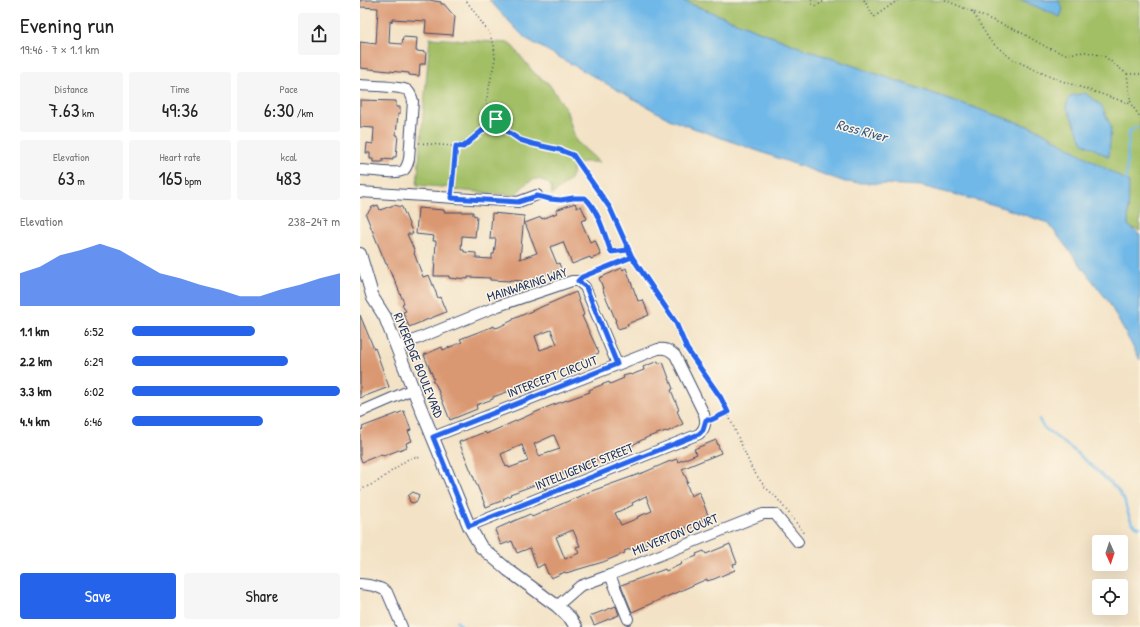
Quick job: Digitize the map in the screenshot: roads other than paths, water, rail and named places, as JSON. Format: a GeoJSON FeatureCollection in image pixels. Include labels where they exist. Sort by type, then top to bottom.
{"type":"FeatureCollection","features":[{"type":"Feature","properties":{"kind":"street"},"geometry":{"type":"LineString","coordinates":[[360,85],[407,90],[412,96],[409,159],[404,170],[398,172],[360,170]]}},
{"type":"Feature","properties":{"kind":"street"},"geometry":{"type":"LineString","coordinates":[[360,192],[518,202],[537,196]]}},
{"type":"Feature","properties":{"kind":"street","name":"RIVEREDGE BOULEVARD"},"geometry":{"type":"LineString","coordinates":[[360,254],[373,298],[385,317],[469,526],[481,547],[508,570],[557,606],[570,618],[576,627]]}},
{"type":"Feature","properties":{"kind":"street","name":"MAINWARING WAY"},"geometry":{"type":"LineString","coordinates":[[397,346],[498,306],[572,281],[578,281],[586,287],[617,364]]}},
{"type":"Feature","properties":{"kind":"street","name":"INTERCEPT CIRCUIT"},"geometry":{"type":"LineString","coordinates":[[433,437],[617,364],[658,349],[666,348],[674,355],[705,423]]}},
{"type":"Feature","properties":{"kind":"street"},"geometry":{"type":"LineString","coordinates":[[360,412],[413,389]]}},
{"type":"Feature","properties":{"kind":"street","name":"INTELLIGENCE STREET"},"geometry":{"type":"LineString","coordinates":[[469,526],[699,434],[703,430],[705,423]]}},
{"type":"Feature","properties":{"kind":"street","name":"MILVERTON COURT"},"geometry":{"type":"LineString","coordinates":[[557,606],[580,586],[763,514],[775,514],[802,538]]}},
{"type":"Feature","properties":{"kind":"street"},"geometry":{"type":"LineString","coordinates":[[610,575],[628,619]]}},
{"type":"Feature","properties":{"kind":"street"},"geometry":{"type":"LineString","coordinates":[[360,584],[382,588],[386,592],[402,627]]}},
{"type":"Feature","properties":{"kind":"water","name":"Ross River"},"geometry":{"type":"Polygon","coordinates":[[[489,0],[681,0],[796,46],[1039,130],[1129,182],[1128,225],[1140,235],[1140,360],[1108,301],[1048,223],[995,205],[921,186],[845,182],[671,120],[525,38],[489,0]]]}},
{"type":"Feature","properties":{"kind":"water"},"geometry":{"type":"Polygon","coordinates":[[[1021,0],[1058,0],[1063,9],[1060,17],[1021,0]]]}},
{"type":"Feature","properties":{"kind":"water"},"geometry":{"type":"Polygon","coordinates":[[[1085,93],[1102,106],[1111,127],[1109,157],[1083,143],[1066,106],[1070,96],[1085,93]]]}},
{"type":"Feature","properties":{"kind":"waterway"},"geometry":{"type":"LineString","coordinates":[[1126,181],[1129,131],[1138,127]]}},
{"type":"Feature","properties":{"kind":"waterway"},"geometry":{"type":"LineString","coordinates":[[1039,419],[1043,427],[1076,452],[1116,488],[1124,499],[1132,523],[1140,527]]}},
{"type":"Feature","properties":{"kind":"waterway"},"geometry":{"type":"LineString","coordinates":[[456,621],[463,627]]}}]}
